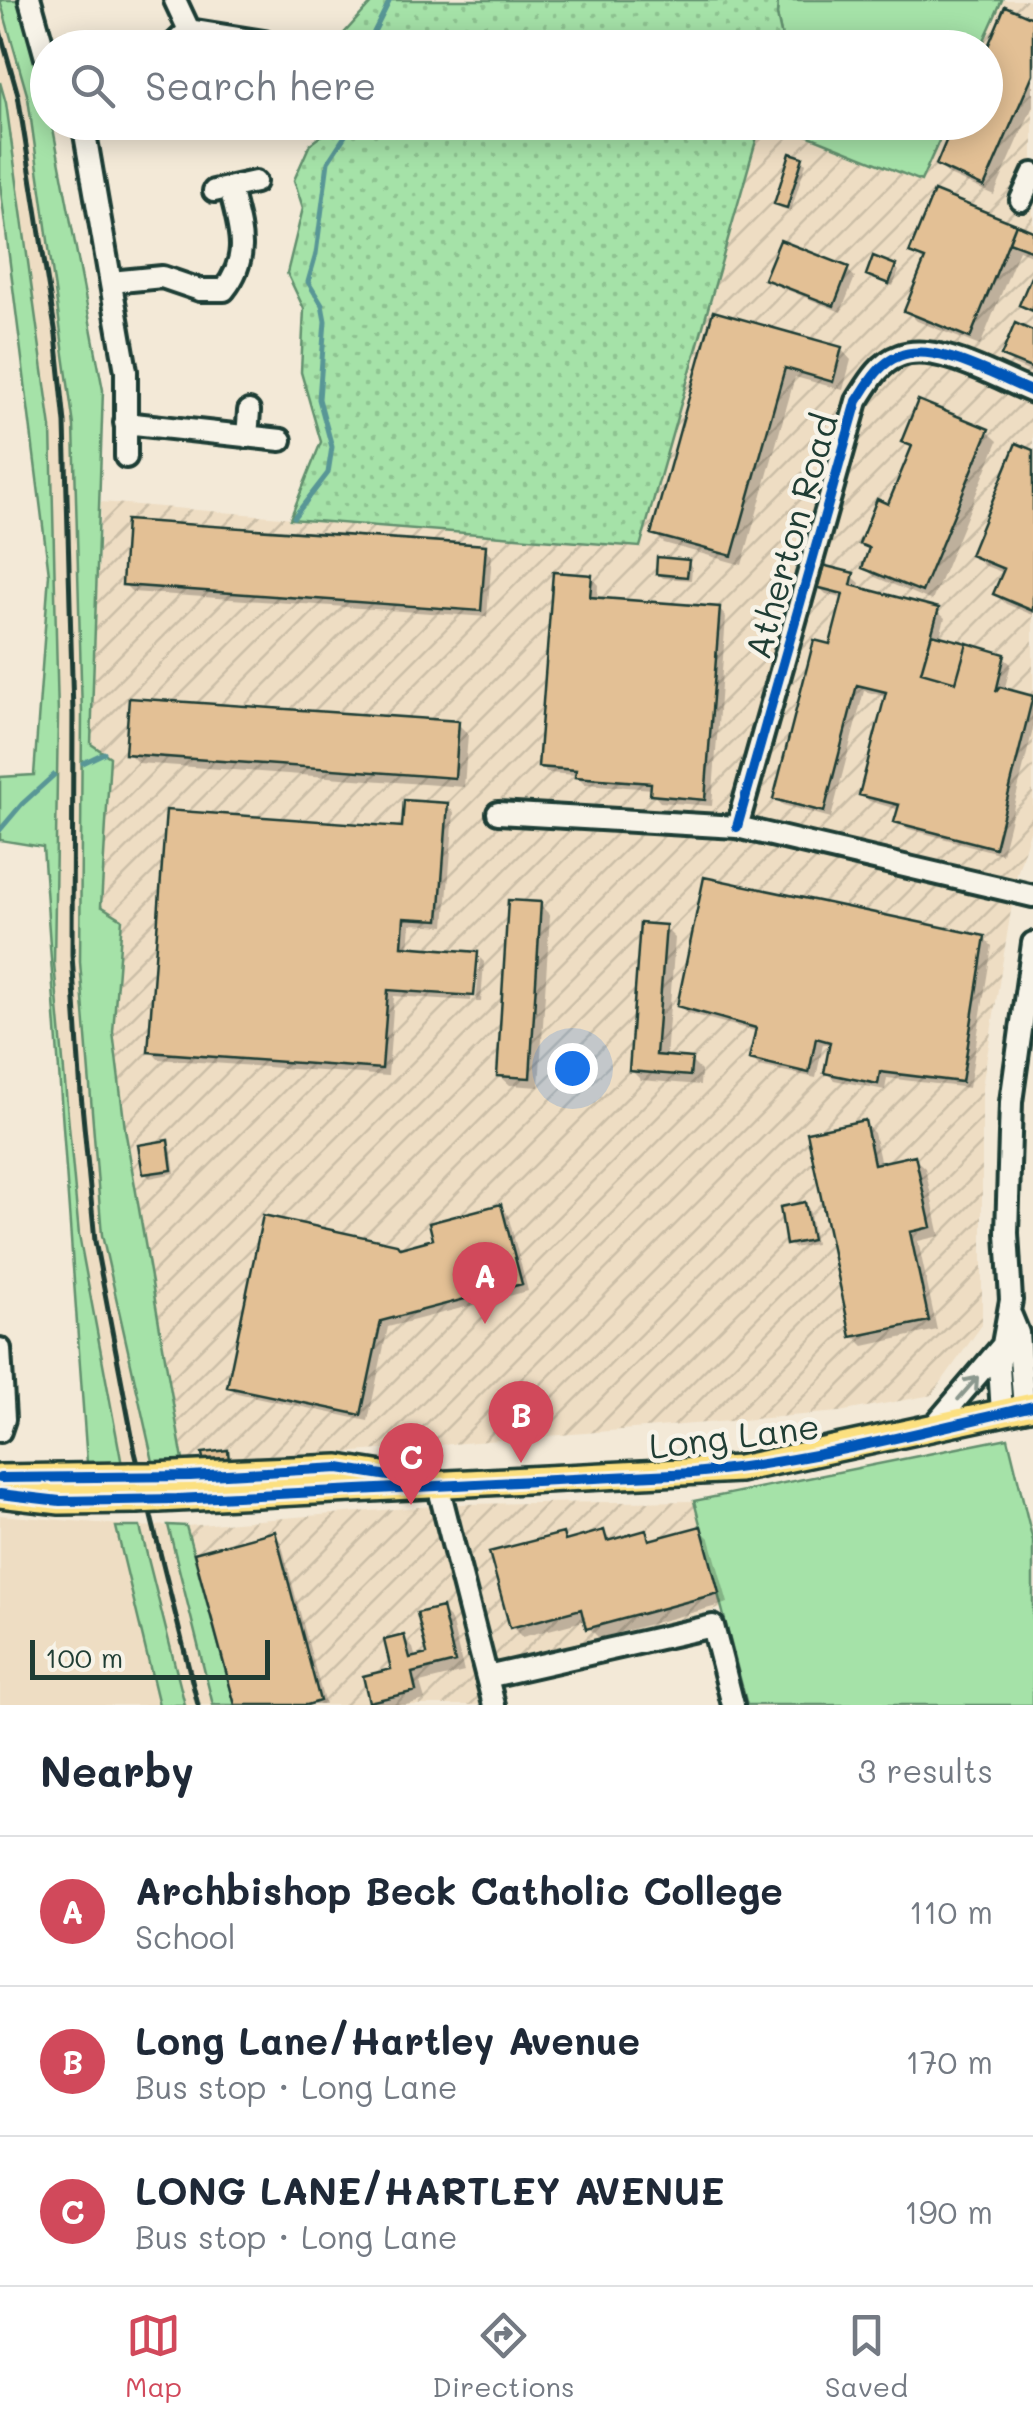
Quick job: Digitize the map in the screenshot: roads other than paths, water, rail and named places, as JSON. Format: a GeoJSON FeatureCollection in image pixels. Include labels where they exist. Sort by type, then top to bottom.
{"type":"FeatureCollection","features":[{"type":"Feature","properties":{"kind":"main road","name":"Long Lane"},"geometry":{"type":"LineString","coordinates":[[0,1478],[144,1488],[438,1485],[739,1468],[1020,1409]]}},
{"type":"Feature","properties":{"kind":"main road","name":"Long Lane"},"geometry":{"type":"LineString","coordinates":[[0,1494],[60,1501],[144,1488]]}},
{"type":"Feature","properties":{"kind":"street"},"geometry":{"type":"LineString","coordinates":[[30,0],[38,30]]}},
{"type":"Feature","properties":{"kind":"street"},"geometry":{"type":"LineString","coordinates":[[175,0],[190,30]]}},
{"type":"Feature","properties":{"kind":"street"},"geometry":{"type":"LineString","coordinates":[[86,140],[126,371],[126,456]]}},
{"type":"Feature","properties":{"kind":"street"},"geometry":{"type":"LineString","coordinates":[[1021,200],[1033,174]]}},
{"type":"Feature","properties":{"kind":"street"},"geometry":{"type":"LineString","coordinates":[[111,282],[162,278],[200,290],[224,290],[237,273],[242,244],[222,189],[255,182]]}},
{"type":"Feature","properties":{"kind":"street","name":"Atherton Road"},"geometry":{"type":"LineString","coordinates":[[737,826],[857,401],[876,372],[898,356],[926,351],[1033,392]]}},
{"type":"Feature","properties":{"kind":"street"},"geometry":{"type":"LineString","coordinates":[[247,436],[249,411]]}},
{"type":"Feature","properties":{"kind":"street"},"geometry":{"type":"LineString","coordinates":[[125,424],[281,440]]}},
{"type":"Feature","properties":{"kind":"street"},"geometry":{"type":"LineString","coordinates":[[498,813],[737,826],[1033,896]]}},
{"type":"Feature","properties":{"kind":"street"},"geometry":{"type":"LineString","coordinates":[[1020,1409],[1007,1233],[1011,1102],[1033,942]]}},
{"type":"Feature","properties":{"kind":"street"},"geometry":{"type":"LineString","coordinates":[[932,1428],[1016,1335]]}},
{"type":"Feature","properties":{"kind":"street"},"geometry":{"type":"LineString","coordinates":[[0,1349],[4,1419],[0,1430]]}},
{"type":"Feature","properties":{"kind":"street"},"geometry":{"type":"LineString","coordinates":[[438,1485],[494,1705]]}},
{"type":"Feature","properties":{"kind":"street"},"geometry":{"type":"LineString","coordinates":[[487,1677],[713,1626],[734,1705]]}},
{"type":"Feature","properties":{"kind":"waterway"},"geometry":{"type":"LineString","coordinates":[[375,30],[390,0]]}},
{"type":"Feature","properties":{"kind":"waterway"},"geometry":{"type":"LineString","coordinates":[[294,517],[328,473],[332,447],[319,399],[325,321],[322,305],[308,282],[316,254],[328,162],[342,140]]}},
{"type":"Feature","properties":{"kind":"waterway"},"geometry":{"type":"LineString","coordinates":[[83,763],[104,753]]}},
{"type":"Feature","properties":{"kind":"waterway"},"geometry":{"type":"LineString","coordinates":[[0,830],[54,775]]}},
{"type":"Feature","properties":{"kind":"railway"},"geometry":{"type":"LineString","coordinates":[[0,31],[18,95],[56,335],[65,423],[73,714],[72,955],[95,1241],[135,1452],[198,1705]]}},
{"type":"Feature","properties":{"kind":"place","name":"Archbishop Beck Catholic College"},"geometry":{"type":"Point","coordinates":[485,1324]}},
{"type":"Feature","properties":{"kind":"place","name":"Long Lane/Hartley Avenue"},"geometry":{"type":"Point","coordinates":[521,1463]}},
{"type":"Feature","properties":{"kind":"place","name":"LONG LANE/HARTLEY AVENUE"},"geometry":{"type":"Point","coordinates":[411,1505]}}]}
